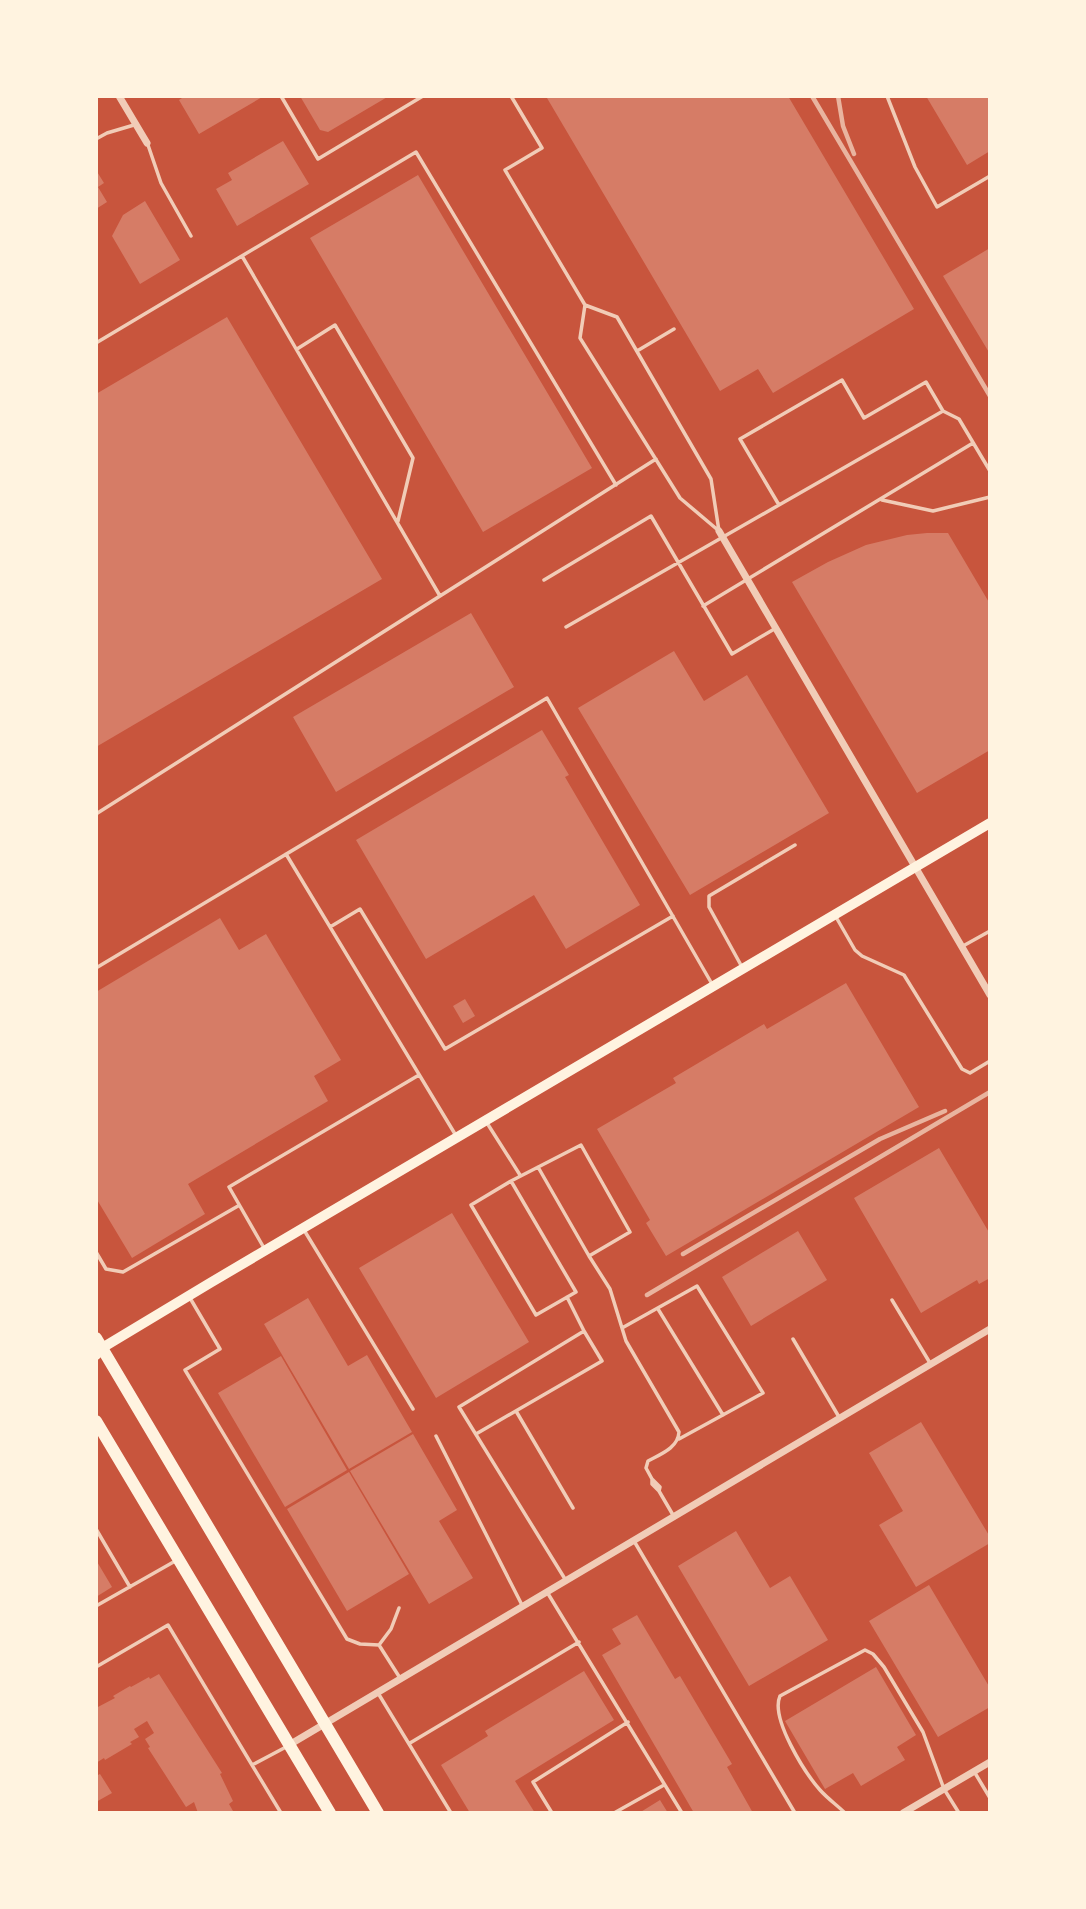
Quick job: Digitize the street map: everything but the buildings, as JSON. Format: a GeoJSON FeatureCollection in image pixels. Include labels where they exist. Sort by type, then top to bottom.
{"type":"FeatureCollection","features":[{"type":"Feature","properties":{"kind":"main road"},"geometry":{"type":"LineString","coordinates":[[378,1813],[98,1348],[990,822]]}},
{"type":"Feature","properties":{"kind":"main road"},"geometry":{"type":"LineString","coordinates":[[96,1421],[330,1813]]}},
{"type":"Feature","properties":{"kind":"street"},"geometry":{"type":"LineString","coordinates":[[119,96],[147,143]]}},
{"type":"Feature","properties":{"kind":"street"},"geometry":{"type":"LineString","coordinates":[[721,534],[913,868],[990,995]]}},
{"type":"Feature","properties":{"kind":"street"},"geometry":{"type":"LineString","coordinates":[[289,1745],[990,1329]]}},
{"type":"Feature","properties":{"kind":"street"},"geometry":{"type":"LineString","coordinates":[[905,1812],[990,1762]]}},
{"type":"Feature","properties":{"kind":"lane"},"geometry":{"type":"LineString","coordinates":[[281,96],[318,159],[423,96]]}},
{"type":"Feature","properties":{"kind":"lane"},"geometry":{"type":"LineString","coordinates":[[511,96],[542,148],[505,170],[585,305],[617,317],[711,478],[721,534]]}},
{"type":"Feature","properties":{"kind":"lane"},"geometry":{"type":"LineString","coordinates":[[887,96],[915,167],[937,207],[990,176]]}},
{"type":"Feature","properties":{"kind":"lane"},"geometry":{"type":"LineString","coordinates":[[96,139],[136,124]]}},
{"type":"Feature","properties":{"kind":"lane"},"geometry":{"type":"LineString","coordinates":[[147,143],[161,183],[191,236]]}},
{"type":"Feature","properties":{"kind":"lane"},"geometry":{"type":"LineString","coordinates":[[96,343],[416,152],[616,485]]}},
{"type":"Feature","properties":{"kind":"lane"},"geometry":{"type":"LineString","coordinates":[[242,256],[440,596]]}},
{"type":"Feature","properties":{"kind":"lane"},"geometry":{"type":"LineString","coordinates":[[585,305],[580,338],[680,498],[721,534]]}},
{"type":"Feature","properties":{"kind":"lane"},"geometry":{"type":"LineString","coordinates":[[297,349],[335,326],[413,458],[398,523]]}},
{"type":"Feature","properties":{"kind":"lane"},"geometry":{"type":"LineString","coordinates":[[636,351],[674,329]]}},
{"type":"Feature","properties":{"kind":"lane"},"geometry":{"type":"LineString","coordinates":[[779,506],[740,439],[842,380],[864,418],[926,382],[943,411],[959,419],[990,471]]}},
{"type":"Feature","properties":{"kind":"lane"},"geometry":{"type":"LineString","coordinates":[[566,627],[721,534],[779,506],[943,411]]}},
{"type":"Feature","properties":{"kind":"lane"},"geometry":{"type":"LineString","coordinates":[[703,606],[973,443]]}},
{"type":"Feature","properties":{"kind":"lane"},"geometry":{"type":"LineString","coordinates":[[96,814],[656,459]]}},
{"type":"Feature","properties":{"kind":"lane"},"geometry":{"type":"LineString","coordinates":[[880,499],[933,511],[990,497]]}},
{"type":"Feature","properties":{"kind":"lane"},"geometry":{"type":"LineString","coordinates":[[544,580],[651,516],[732,654],[776,628]]}},
{"type":"Feature","properties":{"kind":"lane"},"geometry":{"type":"LineString","coordinates":[[96,968],[547,698],[713,986]]}},
{"type":"Feature","properties":{"kind":"lane"},"geometry":{"type":"LineString","coordinates":[[743,969],[709,907],[709,896],[795,845]]}},
{"type":"Feature","properties":{"kind":"lane"},"geometry":{"type":"LineString","coordinates":[[286,854],[457,1138]]}},
{"type":"Feature","properties":{"kind":"lane"},"geometry":{"type":"LineString","coordinates":[[330,927],[360,909],[445,1049],[673,916]]}},
{"type":"Feature","properties":{"kind":"lane"},"geometry":{"type":"LineString","coordinates":[[835,915],[855,950],[862,956],[904,975],[962,1069],[970,1073],[990,1061]]}},
{"type":"Feature","properties":{"kind":"lane"},"geometry":{"type":"LineString","coordinates":[[961,947],[990,931]]}},
{"type":"Feature","properties":{"kind":"lane"},"geometry":{"type":"LineString","coordinates":[[266,1251],[229,1187],[419,1075]]}},
{"type":"Feature","properties":{"kind":"lane"},"geometry":{"type":"LineString","coordinates":[[486,1121],[520,1176]]}},
{"type":"Feature","properties":{"kind":"lane"},"geometry":{"type":"LineString","coordinates":[[511,1181],[576,1292],[536,1315],[471,1205],[511,1181],[520,1176],[580,1145],[631,1232],[589,1256]]}},
{"type":"Feature","properties":{"kind":"lane"},"geometry":{"type":"LineString","coordinates":[[538,1167],[610,1289],[626,1342],[679,1432],[679,1439]]}},
{"type":"Feature","properties":{"kind":"lane"},"geometry":{"type":"LineString","coordinates":[[96,1252],[106,1269],[122,1272],[238,1206]]}},
{"type":"Feature","properties":{"kind":"lane"},"geometry":{"type":"LineString","coordinates":[[303,1228],[413,1409]]}},
{"type":"Feature","properties":{"kind":"lane"},"geometry":{"type":"LineString","coordinates":[[622,1328],[697,1286],[763,1393],[679,1439],[672,1448],[648,1461],[646,1468],[656,1481],[674,1517]]}},
{"type":"Feature","properties":{"kind":"lane"},"geometry":{"type":"LineString","coordinates":[[188,1297],[220,1349],[186,1370],[347,1639],[360,1644],[379,1645]]}},
{"type":"Feature","properties":{"kind":"lane"},"geometry":{"type":"LineString","coordinates":[[476,1434],[602,1361],[567,1297]]}},
{"type":"Feature","properties":{"kind":"lane"},"geometry":{"type":"LineString","coordinates":[[892,1300],[931,1364]]}},
{"type":"Feature","properties":{"kind":"lane"},"geometry":{"type":"LineString","coordinates":[[658,1308],[723,1415]]}},
{"type":"Feature","properties":{"kind":"lane"},"geometry":{"type":"LineString","coordinates":[[566,1581],[459,1407],[584,1331]]}},
{"type":"Feature","properties":{"kind":"lane"},"geometry":{"type":"LineString","coordinates":[[793,1339],[840,1418]]}},
{"type":"Feature","properties":{"kind":"lane"},"geometry":{"type":"LineString","coordinates":[[516,1411],[573,1508]]}},
{"type":"Feature","properties":{"kind":"lane"},"geometry":{"type":"LineString","coordinates":[[436,1436],[523,1606]]}},
{"type":"Feature","properties":{"kind":"lane"},"geometry":{"type":"LineString","coordinates":[[96,1529],[130,1587]]}},
{"type":"Feature","properties":{"kind":"lane"},"geometry":{"type":"LineString","coordinates":[[634,1541],[795,1813]]}},
{"type":"Feature","properties":{"kind":"lane"},"geometry":{"type":"LineString","coordinates":[[96,1606],[178,1559]]}},
{"type":"Feature","properties":{"kind":"lane"},"geometry":{"type":"LineString","coordinates":[[547,1592],[682,1813]]}},
{"type":"Feature","properties":{"kind":"lane"},"geometry":{"type":"LineString","coordinates":[[379,1645],[391,1629],[399,1608]]}},
{"type":"Feature","properties":{"kind":"lane"},"geometry":{"type":"LineString","coordinates":[[96,1667],[168,1625],[281,1813]]}},
{"type":"Feature","properties":{"kind":"lane"},"geometry":{"type":"LineString","coordinates":[[410,1743],[580,1642]]}},
{"type":"Feature","properties":{"kind":"lane"},"geometry":{"type":"LineString","coordinates":[[379,1645],[401,1679]]}},
{"type":"Feature","properties":{"kind":"lane"},"geometry":{"type":"LineString","coordinates":[[845,1813],[818,1788],[783,1732],[776,1704],[780,1696],[865,1650],[873,1654],[884,1667],[923,1732],[944,1788],[959,1813]]}},
{"type":"Feature","properties":{"kind":"lane"},"geometry":{"type":"LineString","coordinates":[[378,1693],[451,1813]]}},
{"type":"Feature","properties":{"kind":"lane"},"geometry":{"type":"LineString","coordinates":[[552,1813],[533,1782],[628,1722]]}},
{"type":"Feature","properties":{"kind":"lane"},"geometry":{"type":"LineString","coordinates":[[253,1765],[289,1745]]}},
{"type":"Feature","properties":{"kind":"lane"},"geometry":{"type":"LineString","coordinates":[[974,1771],[990,1798]]}},
{"type":"Feature","properties":{"kind":"lane"},"geometry":{"type":"LineString","coordinates":[[614,1813],[665,1784]]}},
{"type":"Feature","properties":{"kind":"railway"},"geometry":{"type":"LineString","coordinates":[[812,96],[990,396]]}},
{"type":"Feature","properties":{"kind":"railway"},"geometry":{"type":"LineString","coordinates":[[838,96],[843,126],[854,154]]}},
{"type":"Feature","properties":{"kind":"railway"},"geometry":{"type":"LineString","coordinates":[[647,1295],[990,1092]]}},
{"type":"Feature","properties":{"kind":"railway"},"geometry":{"type":"LineString","coordinates":[[683,1254],[880,1139],[945,1111]]}}]}
